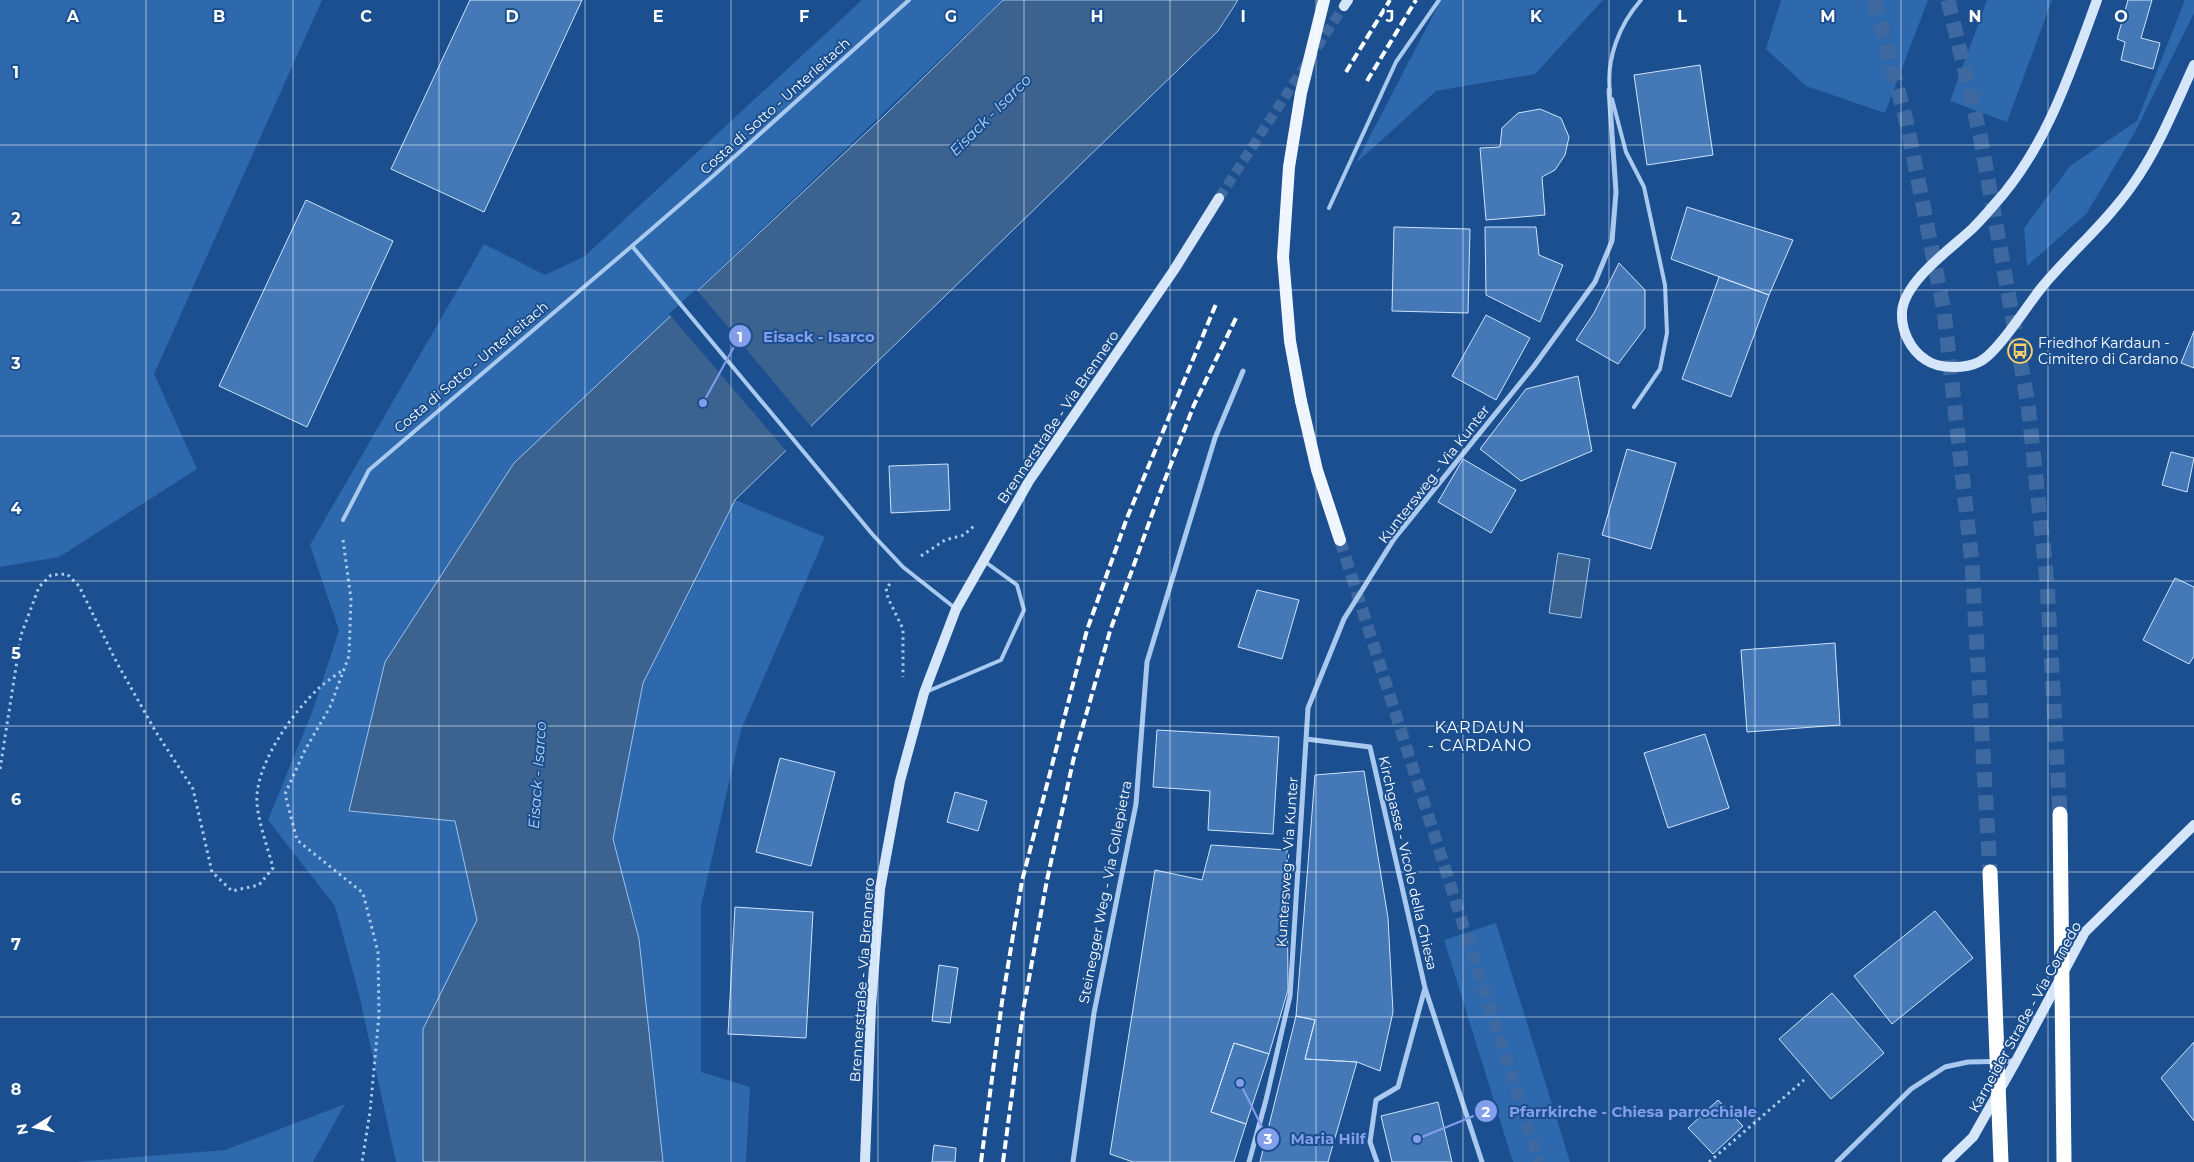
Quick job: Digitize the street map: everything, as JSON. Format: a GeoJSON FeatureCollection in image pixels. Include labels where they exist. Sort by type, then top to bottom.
{"type":"FeatureCollection","features":[{"type":"Feature","properties":{"kind":"highway"},"geometry":{"type":"LineString","coordinates":[[2060,814],[2064,1162]]}},
{"type":"Feature","properties":{"kind":"highway"},"geometry":{"type":"LineString","coordinates":[[1990,872],[2001,1162]]}},
{"type":"Feature","properties":{"kind":"main road"},"geometry":{"type":"LineString","coordinates":[[1324,0],[1300,93],[1289,167],[1283,257],[1290,341],[1301,401],[1317,470],[1340,540]]}},
{"type":"Feature","properties":{"kind":"street"},"geometry":{"type":"LineString","coordinates":[[2097,0],[2069,76],[2045,131],[2010,189],[1974,227],[1924,273],[1909,291],[1902,311],[1905,330],[1912,348],[1926,361],[1946,367],[1965,367],[1981,362],[1996,349],[2044,284],[2099,228],[2132,186],[2164,130],[2194,65]]}},
{"type":"Feature","properties":{"kind":"street","name":"Kuntersweg - Via Kunter"},"geometry":{"type":"LineString","coordinates":[[1249,1162],[1266,1100],[1290,996],[1308,708],[1344,619],[1394,539],[1534,366],[1595,282],[1612,241],[1616,192],[1609,90]]}},
{"type":"Feature","properties":{"kind":"street","name":"Brennerstraße - Via Brennero"},"geometry":{"type":"LineString","coordinates":[[865,1162],[871,1006],[880,890],[900,781],[924,693],[956,609],[1028,481],[1174,270],[1219,198]]}},
{"type":"Feature","properties":{"kind":"street","name":"Steinegger Weg - Via Collepietra"},"geometry":{"type":"LineString","coordinates":[[1074,1162],[1094,1013],[1136,804],[1147,662],[1215,438],[1243,372]]}},
{"type":"Feature","properties":{"kind":"street","name":"Kirchgasse - Vicolo della Chiesa"},"geometry":{"type":"LineString","coordinates":[[1306,739],[1370,747],[1425,988],[1482,1162]]}},
{"type":"Feature","properties":{"kind":"street","name":"Karneider Straße - Via Cornedo"},"geometry":{"type":"LineString","coordinates":[[1947,1162],[1973,1137],[2085,932],[2194,824]]}},
{"type":"Feature","properties":{"kind":"street","name":"Kirchgasse - Vicolo della Chiesa"},"geometry":{"type":"LineString","coordinates":[[1377,1162],[1370,1142],[1376,1100],[1398,1087],[1425,988]]}},
{"type":"Feature","properties":{"kind":"street"},"geometry":{"type":"LineString","coordinates":[[1837,1162],[1911,1089],[1945,1067],[1968,1062],[2016,1061]]}},
{"type":"Feature","properties":{"kind":"lane","name":"Costa di Sotto - Unterleitach"},"geometry":{"type":"LineString","coordinates":[[343,520],[369,470],[721,170],[909,0]]}},
{"type":"Feature","properties":{"kind":"lane"},"geometry":{"type":"LineString","coordinates":[[1329,208],[1396,62],[1439,0]]}},
{"type":"Feature","properties":{"kind":"lane","name":"Kuntersweg - Via Kunter"},"geometry":{"type":"LineString","coordinates":[[1609,90],[1611,54],[1632,11],[1641,0]]}},
{"type":"Feature","properties":{"kind":"lane"},"geometry":{"type":"LineString","coordinates":[[1609,90],[1626,152],[1644,187],[1665,285],[1667,333],[1660,369],[1634,407]]}},
{"type":"Feature","properties":{"kind":"lane"},"geometry":{"type":"LineString","coordinates":[[632,246],[828,480],[872,536],[903,567],[956,609]]}},
{"type":"Feature","properties":{"kind":"lane"},"geometry":{"type":"LineString","coordinates":[[924,693],[1001,660],[1024,610],[1017,585],[982,560]]}},
{"type":"Feature","properties":{"kind":"path"},"geometry":{"type":"LineString","coordinates":[[343,520],[343,544],[351,599],[349,656],[330,708],[305,750],[285,794],[297,840],[363,893],[378,952],[378,1024],[370,1112],[362,1162]]}},
{"type":"Feature","properties":{"kind":"path"},"geometry":{"type":"LineString","coordinates":[[0,769],[22,635],[39,587],[51,575],[66,574],[79,586],[117,663],[156,732],[193,789],[212,872],[232,891],[260,885],[273,868],[257,804],[259,779],[276,743],[297,712],[319,687],[344,669]]}},
{"type":"Feature","properties":{"kind":"path"},"geometry":{"type":"LineString","coordinates":[[1709,1162],[1804,1080]]}},
{"type":"Feature","properties":{"kind":"shaded area"},"geometry":{"type":"Polygon","coordinates":[[[0,0],[322,0],[154,374],[197,469],[59,557],[0,567],[0,0]]]}},
{"type":"Feature","properties":{"kind":"shaded area"},"geometry":{"type":"Polygon","coordinates":[[[862,0],[1002,0],[668,318],[455,821],[477,920],[423,1029],[423,1162],[396,1162],[359,994],[335,906],[268,820],[313,710],[339,630],[310,545],[484,244],[545,275],[585,256],[862,0]]]}},
{"type":"Feature","properties":{"kind":"shaded area"},"geometry":{"type":"Polygon","coordinates":[[[1441,0],[1603,0],[1535,74],[1436,91],[1356,163],[1441,0]]]}},
{"type":"Feature","properties":{"kind":"shaded area"},"geometry":{"type":"Polygon","coordinates":[[[1781,0],[1928,0],[1885,113],[1806,86],[1766,49],[1781,0]]]}},
{"type":"Feature","properties":{"kind":"shaded area"},"geometry":{"type":"Polygon","coordinates":[[[1987,0],[2052,0],[2007,122],[1950,101],[1987,0]]]}},
{"type":"Feature","properties":{"kind":"shaded area"},"geometry":{"type":"Polygon","coordinates":[[[2185,0],[2194,0],[2194,13],[2135,132],[2087,213],[2027,266],[2024,228],[2070,166],[2137,121],[2185,0]]]}},
{"type":"Feature","properties":{"kind":"shaded area"},"geometry":{"type":"Polygon","coordinates":[[[735,500],[825,537],[741,730],[701,906],[701,1072],[750,1087],[746,1162],[663,1162],[639,939],[613,839],[643,683],[735,500]]]}},
{"type":"Feature","properties":{"kind":"shaded area"},"geometry":{"type":"Polygon","coordinates":[[[1496,923],[1570,1162],[1513,1162],[1444,940],[1496,923]]]}},
{"type":"Feature","properties":{"kind":"shaded area"},"geometry":{"type":"Polygon","coordinates":[[[345,1104],[313,1162],[75,1162],[225,1150],[345,1104]]]}},
{"type":"Feature","properties":{"kind":"water"},"geometry":{"type":"Polygon","coordinates":[[[1003,0],[1238,0],[1218,31],[735,500],[643,683],[613,839],[639,939],[663,1162],[423,1162],[423,1029],[477,920],[455,821],[349,811],[385,662],[514,463],[885,115],[1003,0]]]}},
{"type":"Feature","properties":{"kind":"water"},"geometry":{"type":"Polygon","coordinates":[[[1558,553],[1590,559],[1581,618],[1549,613],[1558,553]]]}},
{"type":"Feature","properties":{"kind":"pier"},"geometry":{"type":"Polygon","coordinates":[[[696,289],[813,429],[788,453],[669,314],[696,289]]]}},
{"type":"Feature","properties":{"kind":"building"},"geometry":{"type":"Polygon","coordinates":[[[470,0],[582,0],[484,212],[391,169],[470,0]]]}},
{"type":"Feature","properties":{"kind":"building"},"geometry":{"type":"Polygon","coordinates":[[[2128,0],[2152,0],[2141,38],[2160,43],[2153,69],[2121,60],[2125,42],[2117,39],[2128,0]]]}},
{"type":"Feature","properties":{"kind":"building"},"geometry":{"type":"Polygon","coordinates":[[[1700,65],[1713,155],[1647,165],[1634,75],[1700,65]]]}},
{"type":"Feature","properties":{"kind":"building"},"geometry":{"type":"Polygon","coordinates":[[[1540,109],[1561,118],[1569,137],[1565,155],[1555,170],[1542,177],[1545,215],[1486,220],[1480,148],[1500,147],[1502,128],[1518,113],[1540,109]]]}},
{"type":"Feature","properties":{"kind":"building"},"geometry":{"type":"Polygon","coordinates":[[[306,200],[393,241],[307,427],[219,386],[306,200]]]}},
{"type":"Feature","properties":{"kind":"building"},"geometry":{"type":"Polygon","coordinates":[[[1687,207],[1793,240],[1769,295],[1671,259],[1687,207]]]}},
{"type":"Feature","properties":{"kind":"building"},"geometry":{"type":"Polygon","coordinates":[[[1394,227],[1470,229],[1468,313],[1392,311],[1394,227]]]}},
{"type":"Feature","properties":{"kind":"building"},"geometry":{"type":"Polygon","coordinates":[[[1485,227],[1536,227],[1539,255],[1563,265],[1540,322],[1486,295],[1485,227]]]}},
{"type":"Feature","properties":{"kind":"building"},"geometry":{"type":"Polygon","coordinates":[[[1619,263],[1645,290],[1645,328],[1618,364],[1576,340],[1594,313],[1619,263]]]}},
{"type":"Feature","properties":{"kind":"building"},"geometry":{"type":"Polygon","coordinates":[[[1719,277],[1769,295],[1731,397],[1682,379],[1719,277]]]}},
{"type":"Feature","properties":{"kind":"building"},"geometry":{"type":"Polygon","coordinates":[[[1486,315],[1530,338],[1496,400],[1452,376],[1486,315]]]}},
{"type":"Feature","properties":{"kind":"building"},"geometry":{"type":"Polygon","coordinates":[[[2194,331],[2194,368],[2181,363],[2194,331]]]}},
{"type":"Feature","properties":{"kind":"building"},"geometry":{"type":"Polygon","coordinates":[[[1578,376],[1592,451],[1521,481],[1480,449],[1526,389],[1578,376]]]}},
{"type":"Feature","properties":{"kind":"building"},"geometry":{"type":"Polygon","coordinates":[[[1627,449],[1676,463],[1651,549],[1602,535],[1627,449]]]}},
{"type":"Feature","properties":{"kind":"building"},"geometry":{"type":"Polygon","coordinates":[[[2171,452],[2194,458],[2187,492],[2162,485],[2171,452]]]}},
{"type":"Feature","properties":{"kind":"building"},"geometry":{"type":"Polygon","coordinates":[[[1463,459],[1516,490],[1491,533],[1438,502],[1463,459]]]}},
{"type":"Feature","properties":{"kind":"building"},"geometry":{"type":"Polygon","coordinates":[[[948,464],[950,510],[891,513],[889,466],[948,464]]]}},
{"type":"Feature","properties":{"kind":"building"},"geometry":{"type":"Polygon","coordinates":[[[2175,578],[2194,587],[2194,656],[2189,664],[2143,640],[2175,578]]]}},
{"type":"Feature","properties":{"kind":"building"},"geometry":{"type":"Polygon","coordinates":[[[1257,590],[1299,600],[1282,659],[1238,647],[1257,590]]]}},
{"type":"Feature","properties":{"kind":"building"},"geometry":{"type":"Polygon","coordinates":[[[1835,643],[1840,725],[1747,732],[1741,650],[1835,643]]]}},
{"type":"Feature","properties":{"kind":"building"},"geometry":{"type":"Polygon","coordinates":[[[1157,730],[1279,737],[1273,834],[1208,830],[1210,791],[1153,787],[1157,730]]]}},
{"type":"Feature","properties":{"kind":"building"},"geometry":{"type":"Polygon","coordinates":[[[1705,734],[1729,808],[1668,828],[1644,753],[1705,734]]]}},
{"type":"Feature","properties":{"kind":"building"},"geometry":{"type":"Polygon","coordinates":[[[780,758],[835,772],[811,866],[756,852],[780,758]]]}},
{"type":"Feature","properties":{"kind":"building"},"geometry":{"type":"Polygon","coordinates":[[[1364,771],[1388,918],[1393,1012],[1380,1071],[1357,1062],[1305,1059],[1315,1020],[1296,1016],[1315,775],[1364,771]]]}},
{"type":"Feature","properties":{"kind":"building"},"geometry":{"type":"Polygon","coordinates":[[[955,792],[987,801],[978,831],[947,822],[955,792]]]}},
{"type":"Feature","properties":{"kind":"building"},"geometry":{"type":"Polygon","coordinates":[[[1211,845],[1287,850],[1288,990],[1269,1054],[1234,1043],[1211,1112],[1246,1124],[1234,1162],[1133,1162],[1110,1154],[1155,870],[1202,880],[1211,845]]]}},
{"type":"Feature","properties":{"kind":"building"},"geometry":{"type":"Polygon","coordinates":[[[735,907],[813,912],[806,1038],[728,1034],[735,907]]]}},
{"type":"Feature","properties":{"kind":"building"},"geometry":{"type":"Polygon","coordinates":[[[1935,911],[1973,958],[1892,1024],[1854,976],[1935,911]]]}},
{"type":"Feature","properties":{"kind":"building"},"geometry":{"type":"Polygon","coordinates":[[[939,965],[958,968],[950,1023],[932,1021],[939,965]]]}},
{"type":"Feature","properties":{"kind":"building"},"geometry":{"type":"Polygon","coordinates":[[[1832,993],[1884,1053],[1831,1099],[1779,1039],[1832,993]]]}},
{"type":"Feature","properties":{"kind":"building"},"geometry":{"type":"Polygon","coordinates":[[[1296,1016],[1315,1020],[1305,1059],[1357,1062],[1328,1162],[1260,1162],[1296,1016]]]}},
{"type":"Feature","properties":{"kind":"building"},"geometry":{"type":"Polygon","coordinates":[[[2194,1042],[2194,1121],[2161,1078],[2194,1042]]]}},
{"type":"Feature","properties":{"kind":"building"},"geometry":{"type":"Polygon","coordinates":[[[1234,1043],[1269,1054],[1246,1124],[1211,1112],[1234,1043]]]}},
{"type":"Feature","properties":{"kind":"building"},"geometry":{"type":"Polygon","coordinates":[[[1718,1100],[1743,1126],[1713,1154],[1688,1128],[1718,1100]]]}},
{"type":"Feature","properties":{"kind":"building"},"geometry":{"type":"Polygon","coordinates":[[[1438,1102],[1452,1162],[1392,1162],[1381,1116],[1438,1102]]]}},
{"type":"Feature","properties":{"kind":"building"},"geometry":{"type":"Polygon","coordinates":[[[934,1145],[956,1148],[955,1162],[932,1162],[934,1145]]]}},
{"type":"Feature","properties":{"kind":"tunnel"},"geometry":{"type":"LineString","coordinates":[[1874,0],[1907,124],[1944,311],[1972,563],[1990,872]]}},
{"type":"Feature","properties":{"kind":"tunnel"},"geometry":{"type":"LineString","coordinates":[[1948,0],[1980,135],[2028,404],[2047,582],[2060,814]]}},
{"type":"Feature","properties":{"kind":"tunnel"},"geometry":{"type":"LineString","coordinates":[[1219,198],[1344,6]]}},
{"type":"Feature","properties":{"kind":"tunnel"},"geometry":{"type":"LineString","coordinates":[[1340,540],[1539,1162]]}},
{"type":"Feature","properties":{"kind":"railway"},"geometry":{"type":"LineString","coordinates":[[1346,72],[1390,0]]}},
{"type":"Feature","properties":{"kind":"railway"},"geometry":{"type":"LineString","coordinates":[[1367,81],[1416,0]]}},
{"type":"Feature","properties":{"kind":"railway"},"geometry":{"type":"LineString","coordinates":[[981,1162],[1002,1002],[1022,881],[1087,630],[1127,518],[1216,304]]}},
{"type":"Feature","properties":{"kind":"railway"},"geometry":{"type":"LineString","coordinates":[[1003,1162],[1023,1011],[1047,880],[1074,757],[1110,631],[1162,487],[1194,405],[1236,318]]}},
{"type":"Feature","properties":{"kind":"place","name":"Friedhof Kardaun - Cimitero di Cardano"},"geometry":{"type":"Point","coordinates":[2020,351]}},
{"type":"Feature","properties":{"kind":"place","name":"Eisack - Isarco"},"geometry":{"type":"Point","coordinates":[703,403]}},
{"type":"Feature","properties":{"kind":"place","name":"Maria Hilf"},"geometry":{"type":"Point","coordinates":[1240,1083]}},
{"type":"Feature","properties":{"kind":"place","name":"Pfarrkirche - Chiesa parrochiale"},"geometry":{"type":"Point","coordinates":[1417,1139]}},
{"type":"Feature","properties":{"kind":"district","name":"KARDAUN - CARDANO"},"geometry":{"type":"Point","coordinates":[1480,736]}}]}
